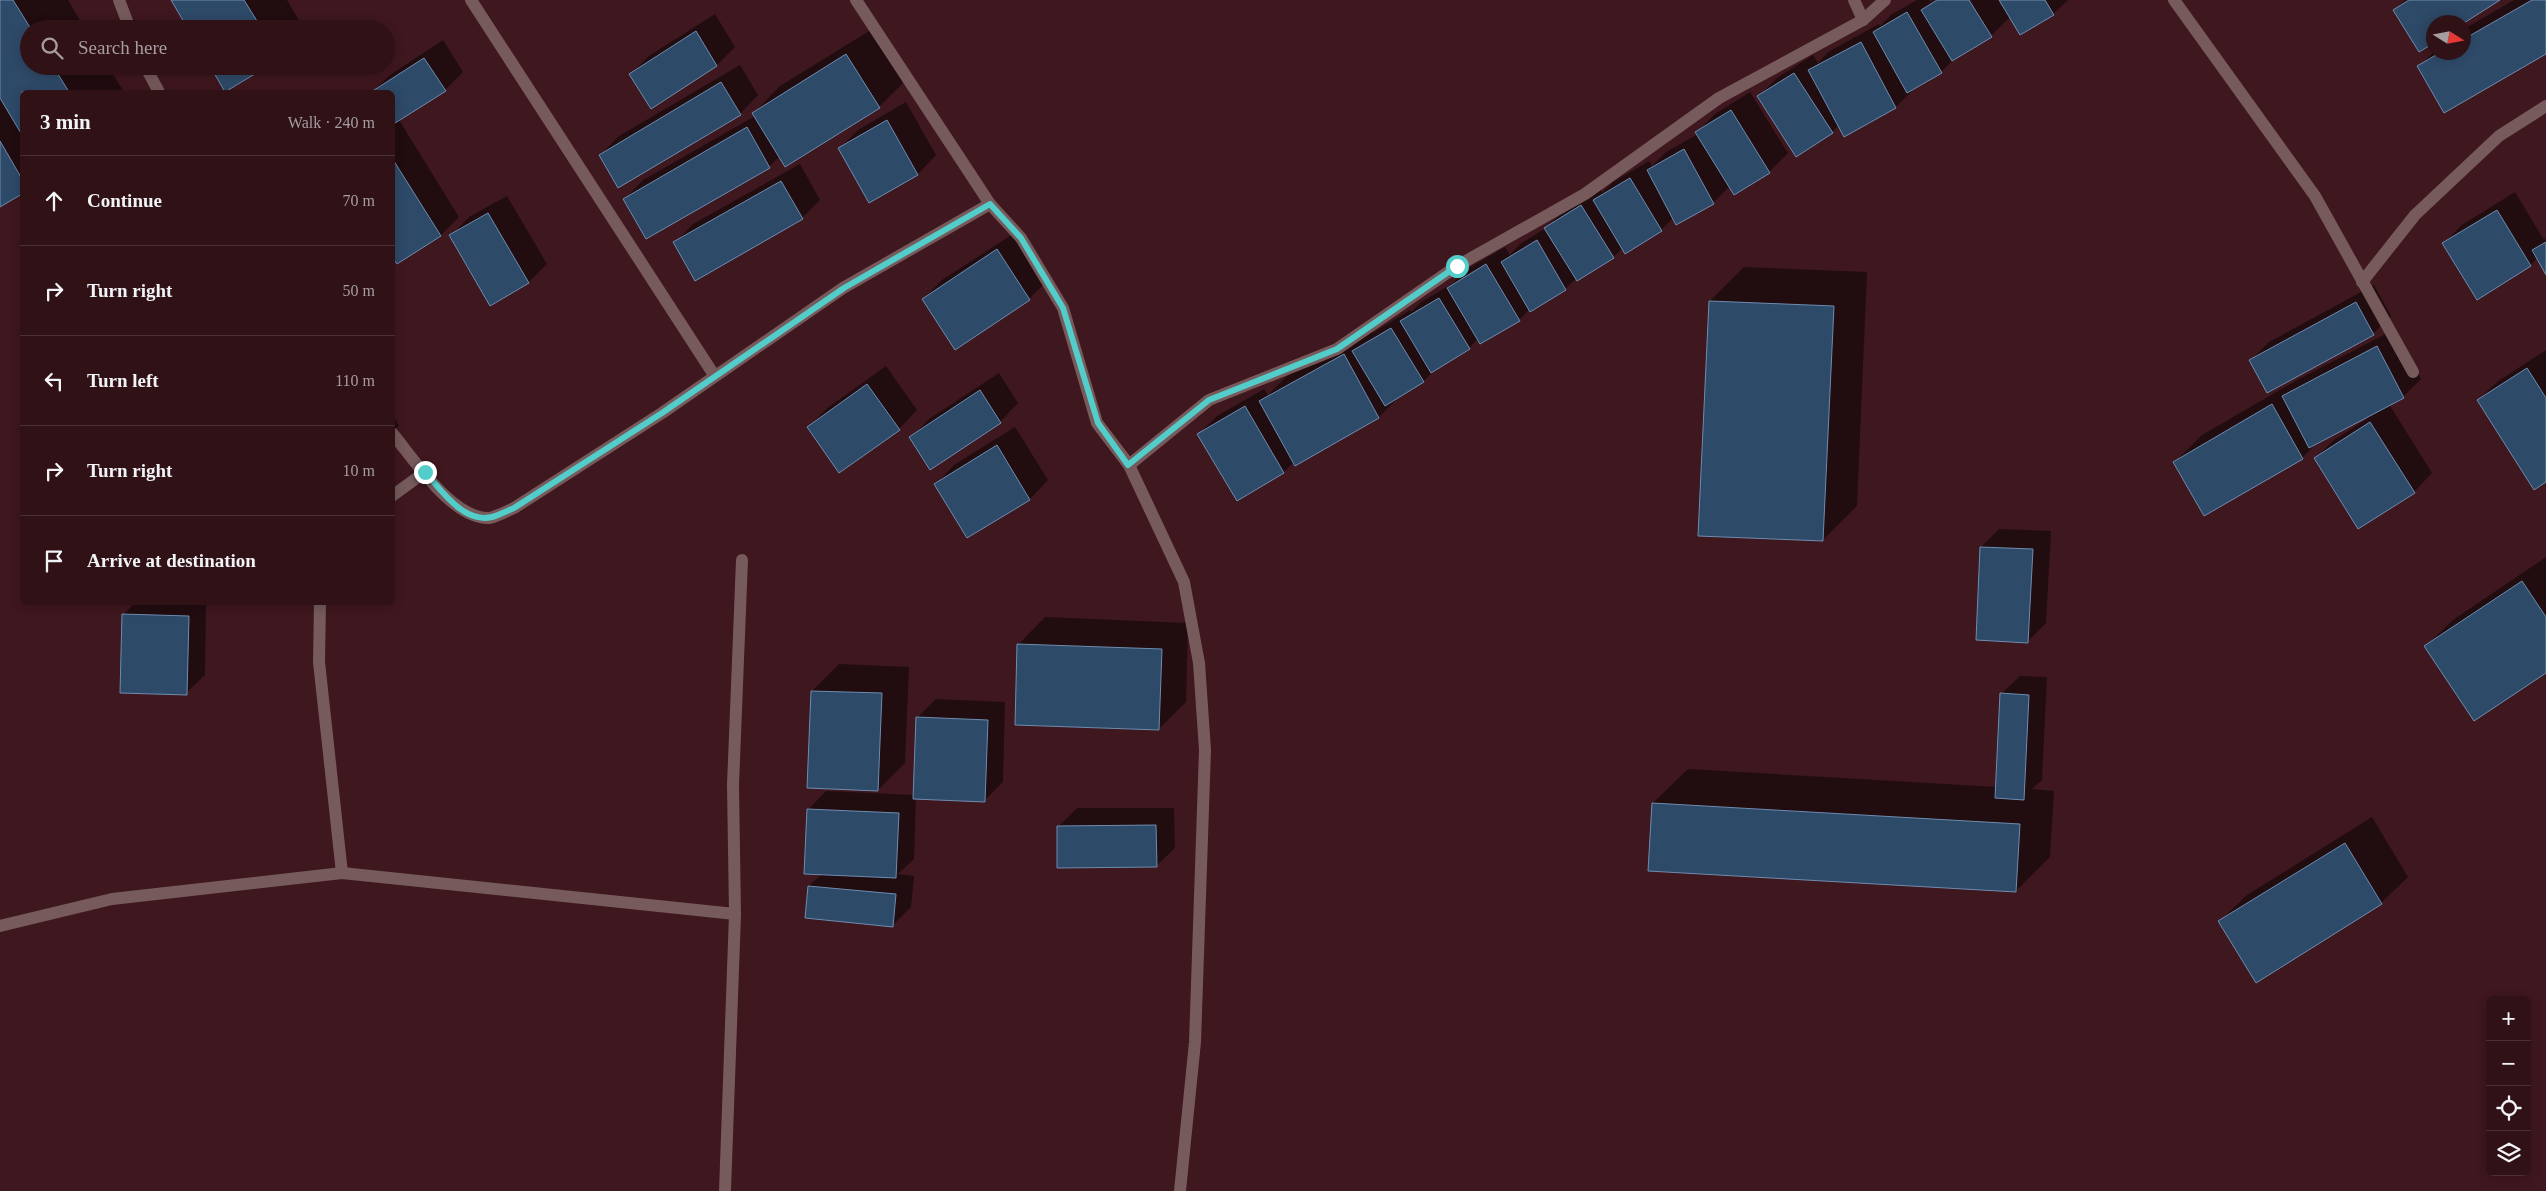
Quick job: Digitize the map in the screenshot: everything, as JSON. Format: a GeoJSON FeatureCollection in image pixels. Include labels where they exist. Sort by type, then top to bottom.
{"type":"FeatureCollection","features":[{"type":"Feature","properties":{"kind":"street"},"geometry":{"type":"LineString","coordinates":[[120,0],[127,20]]}},
{"type":"Feature","properties":{"kind":"street"},"geometry":{"type":"LineString","coordinates":[[471,0],[714,375]]}},
{"type":"Feature","properties":{"kind":"street"},"geometry":{"type":"LineString","coordinates":[[856,0],[990,204],[1021,238],[1063,308],[1098,423],[1128,465],[1184,582],[1199,663],[1205,750],[1195,1042],[1180,1191]]}},
{"type":"Feature","properties":{"kind":"street"},"geometry":{"type":"LineString","coordinates":[[1854,0],[1862,20]]}},
{"type":"Feature","properties":{"kind":"street"},"geometry":{"type":"LineString","coordinates":[[1128,465],[1209,400],[1337,349],[1457,266],[1585,194],[1719,98],[1862,20],[1885,0]]}},
{"type":"Feature","properties":{"kind":"street"},"geometry":{"type":"LineString","coordinates":[[2174,0],[2315,196],[2413,372]]}},
{"type":"Feature","properties":{"kind":"street"},"geometry":{"type":"LineString","coordinates":[[150,75],[158,90]]}},
{"type":"Feature","properties":{"kind":"street"},"geometry":{"type":"LineString","coordinates":[[2362,282],[2415,215],[2499,136],[2546,106]]}},
{"type":"Feature","properties":{"kind":"street"},"geometry":{"type":"LineString","coordinates":[[395,437],[453,503],[471,515],[490,518],[514,508],[662,413],[714,375],[844,288],[990,204]]}},
{"type":"Feature","properties":{"kind":"street"},"geometry":{"type":"LineString","coordinates":[[395,494],[425,472]]}},
{"type":"Feature","properties":{"kind":"street"},"geometry":{"type":"LineString","coordinates":[[725,1191],[735,914],[732,785],[742,560]]}},
{"type":"Feature","properties":{"kind":"street"},"geometry":{"type":"LineString","coordinates":[[320,605],[318,662],[342,873]]}},
{"type":"Feature","properties":{"kind":"street"},"geometry":{"type":"LineString","coordinates":[[0,926],[112,899],[342,873],[735,914]]}},
{"type":"Feature","properties":{"kind":"building"},"geometry":{"type":"Polygon","coordinates":[[[0,0],[13,0],[25,20],[20,20],[20,75],[59,75],[68,90],[20,90],[20,132],[0,98],[0,0]]]}},
{"type":"Feature","properties":{"kind":"building"},"geometry":{"type":"Polygon","coordinates":[[[171,0],[244,0],[256,20],[183,20],[171,0]]]}},
{"type":"Feature","properties":{"kind":"building"},"geometry":{"type":"Polygon","coordinates":[[[1937,0],[1969,0],[1992,37],[1952,61],[1921,10],[1937,0]]]}},
{"type":"Feature","properties":{"kind":"building"},"geometry":{"type":"Polygon","coordinates":[[[1999,0],[2045,0],[2054,15],[2020,35],[1999,0]]]}},
{"type":"Feature","properties":{"kind":"building"},"geometry":{"type":"Polygon","coordinates":[[[2409,0],[2500,0],[2471,19],[2471,15],[2426,15],[2426,48],[2419,52],[2393,10],[2409,0]]]}},
{"type":"Feature","properties":{"kind":"building"},"geometry":{"type":"Polygon","coordinates":[[[2532,0],[2546,0],[2546,54],[2444,113],[2417,66],[2427,60],[2471,60],[2471,35],[2532,0]]]}},
{"type":"Feature","properties":{"kind":"building"},"geometry":{"type":"Polygon","coordinates":[[[1907,12],[1942,73],[1907,93],[1873,32],[1907,12]]]}},
{"type":"Feature","properties":{"kind":"building"},"geometry":{"type":"Polygon","coordinates":[[[696,31],[717,66],[651,109],[629,74],[696,31]]]}},
{"type":"Feature","properties":{"kind":"building"},"geometry":{"type":"Polygon","coordinates":[[[1861,42],[1896,108],[1844,137],[1808,70],[1861,42]]]}},
{"type":"Feature","properties":{"kind":"building"},"geometry":{"type":"Polygon","coordinates":[[[846,54],[880,108],[785,167],[752,113],[846,54]]]}},
{"type":"Feature","properties":{"kind":"building"},"geometry":{"type":"Polygon","coordinates":[[[424,58],[446,91],[395,123],[395,90],[374,90],[424,58]]]}},
{"type":"Feature","properties":{"kind":"building"},"geometry":{"type":"Polygon","coordinates":[[[1794,73],[1833,133],[1796,157],[1757,96],[1794,73]]]}},
{"type":"Feature","properties":{"kind":"building"},"geometry":{"type":"Polygon","coordinates":[[[215,75],[253,75],[228,90],[224,90],[215,75]]]}},
{"type":"Feature","properties":{"kind":"building"},"geometry":{"type":"Polygon","coordinates":[[[721,82],[741,115],[618,188],[599,155],[721,82]]]}},
{"type":"Feature","properties":{"kind":"building"},"geometry":{"type":"Polygon","coordinates":[[[1731,110],[1770,173],[1734,195],[1695,132],[1731,110]]]}},
{"type":"Feature","properties":{"kind":"building"},"geometry":{"type":"Polygon","coordinates":[[[887,120],[918,175],[869,203],[838,148],[887,120]]]}},
{"type":"Feature","properties":{"kind":"building"},"geometry":{"type":"Polygon","coordinates":[[[747,127],[770,168],[646,239],[623,199],[747,127]]]}},
{"type":"Feature","properties":{"kind":"building"},"geometry":{"type":"Polygon","coordinates":[[[0,141],[20,176],[20,195],[0,207],[0,141]]]}},
{"type":"Feature","properties":{"kind":"building"},"geometry":{"type":"Polygon","coordinates":[[[1684,149],[1714,204],[1676,225],[1647,170],[1684,149]]]}},
{"type":"Feature","properties":{"kind":"building"},"geometry":{"type":"Polygon","coordinates":[[[395,163],[441,236],[397,264],[395,261],[395,163]]]}},
{"type":"Feature","properties":{"kind":"building"},"geometry":{"type":"Polygon","coordinates":[[[1630,178],[1662,231],[1625,254],[1593,200],[1630,178]]]}},
{"type":"Feature","properties":{"kind":"building"},"geometry":{"type":"Polygon","coordinates":[[[781,181],[803,219],[695,281],[673,242],[781,181]]]}},
{"type":"Feature","properties":{"kind":"building"},"geometry":{"type":"Polygon","coordinates":[[[1581,205],[1614,258],[1577,281],[1544,228],[1581,205]]]}},
{"type":"Feature","properties":{"kind":"building"},"geometry":{"type":"Polygon","coordinates":[[[2497,210],[2531,266],[2477,300],[2442,243],[2497,210]]]}},
{"type":"Feature","properties":{"kind":"building"},"geometry":{"type":"Polygon","coordinates":[[[488,213],[529,283],[490,306],[449,235],[488,213]]]}},
{"type":"Feature","properties":{"kind":"building"},"geometry":{"type":"Polygon","coordinates":[[[1537,240],[1566,290],[1530,312],[1501,262],[1537,240]]]}},
{"type":"Feature","properties":{"kind":"building"},"geometry":{"type":"Polygon","coordinates":[[[2546,242],[2546,275],[2532,250],[2546,242]]]}},
{"type":"Feature","properties":{"kind":"building"},"geometry":{"type":"Polygon","coordinates":[[[997,249],[1030,300],[955,350],[922,299],[997,249]]]}},
{"type":"Feature","properties":{"kind":"building"},"geometry":{"type":"Polygon","coordinates":[[[1486,264],[1520,321],[1480,344],[1447,288],[1486,264]]]}},
{"type":"Feature","properties":{"kind":"building"},"geometry":{"type":"Polygon","coordinates":[[[1439,298],[1470,349],[1431,373],[1400,321],[1439,298]]]}},
{"type":"Feature","properties":{"kind":"building"},"geometry":{"type":"Polygon","coordinates":[[[1709,301],[1834,306],[1823,541],[1698,536],[1709,301]]]}},
{"type":"Feature","properties":{"kind":"building"},"geometry":{"type":"Polygon","coordinates":[[[2356,302],[2374,335],[2267,393],[2249,360],[2356,302]]]}},
{"type":"Feature","properties":{"kind":"building"},"geometry":{"type":"Polygon","coordinates":[[[1391,328],[1424,382],[1385,406],[1352,351],[1391,328]]]}},
{"type":"Feature","properties":{"kind":"building"},"geometry":{"type":"Polygon","coordinates":[[[2377,346],[2404,398],[2309,448],[2282,396],[2377,346]]]}},
{"type":"Feature","properties":{"kind":"building"},"geometry":{"type":"Polygon","coordinates":[[[1344,354],[1379,418],[1295,466],[1259,401],[1344,354]]]}},
{"type":"Feature","properties":{"kind":"building"},"geometry":{"type":"Polygon","coordinates":[[[2527,368],[2546,398],[2546,482],[2534,490],[2477,400],[2527,368]]]}},
{"type":"Feature","properties":{"kind":"building"},"geometry":{"type":"Polygon","coordinates":[[[867,384],[900,430],[839,473],[807,427],[867,384]]]}},
{"type":"Feature","properties":{"kind":"building"},"geometry":{"type":"Polygon","coordinates":[[[980,390],[1001,423],[930,470],[909,437],[980,390]]]}},
{"type":"Feature","properties":{"kind":"building"},"geometry":{"type":"Polygon","coordinates":[[[2272,404],[2303,459],[2204,516],[2173,462],[2272,404]]]}},
{"type":"Feature","properties":{"kind":"building"},"geometry":{"type":"Polygon","coordinates":[[[1245,406],[1284,473],[1237,501],[1197,434],[1245,406]]]}},
{"type":"Feature","properties":{"kind":"building"},"geometry":{"type":"Polygon","coordinates":[[[2370,422],[2415,493],[2358,529],[2314,458],[2370,422]]]}},
{"type":"Feature","properties":{"kind":"building"},"geometry":{"type":"Polygon","coordinates":[[[997,445],[1030,500],[967,538],[934,484],[997,445]]]}},
{"type":"Feature","properties":{"kind":"building"},"geometry":{"type":"Polygon","coordinates":[[[1980,547],[2033,549],[2028,643],[1976,640],[1980,547]]]}},
{"type":"Feature","properties":{"kind":"building"},"geometry":{"type":"Polygon","coordinates":[[[2522,581],[2546,617],[2546,673],[2474,721],[2424,646],[2522,581]]]}},
{"type":"Feature","properties":{"kind":"building"},"geometry":{"type":"Polygon","coordinates":[[[122,614],[189,616],[187,695],[120,693],[122,614]]]}},
{"type":"Feature","properties":{"kind":"building"},"geometry":{"type":"Polygon","coordinates":[[[1017,644],[1162,649],[1159,730],[1015,725],[1017,644]]]}},
{"type":"Feature","properties":{"kind":"building"},"geometry":{"type":"Polygon","coordinates":[[[811,691],[882,693],[878,791],[807,788],[811,691]]]}},
{"type":"Feature","properties":{"kind":"building"},"geometry":{"type":"Polygon","coordinates":[[[2000,693],[2029,695],[2024,800],[1995,798],[2000,693]]]}},
{"type":"Feature","properties":{"kind":"building"},"geometry":{"type":"Polygon","coordinates":[[[916,717],[988,720],[985,802],[913,799],[916,717]]]}},
{"type":"Feature","properties":{"kind":"building"},"geometry":{"type":"Polygon","coordinates":[[[1652,803],[2020,824],[2016,892],[1648,871],[1652,803]]]}},
{"type":"Feature","properties":{"kind":"building"},"geometry":{"type":"Polygon","coordinates":[[[807,809],[899,813],[896,878],[804,874],[807,809]]]}},
{"type":"Feature","properties":{"kind":"building"},"geometry":{"type":"Polygon","coordinates":[[[1156,825],[1157,867],[1057,868],[1057,826],[1156,825]]]}},
{"type":"Feature","properties":{"kind":"building"},"geometry":{"type":"Polygon","coordinates":[[[2345,843],[2382,904],[2256,983],[2218,921],[2345,843]]]}},
{"type":"Feature","properties":{"kind":"building"},"geometry":{"type":"Polygon","coordinates":[[[808,886],[896,894],[893,927],[805,918],[808,886]]]}},
{"type":"Feature","properties":{"kind":"route"},"geometry":{"type":"LineString","coordinates":[[425,472],[453,503],[471,515],[490,518],[514,508],[662,413],[714,375],[844,288],[990,204],[1021,238],[1063,308],[1098,423],[1128,465],[1209,400],[1337,349],[1457,266]]}}]}
